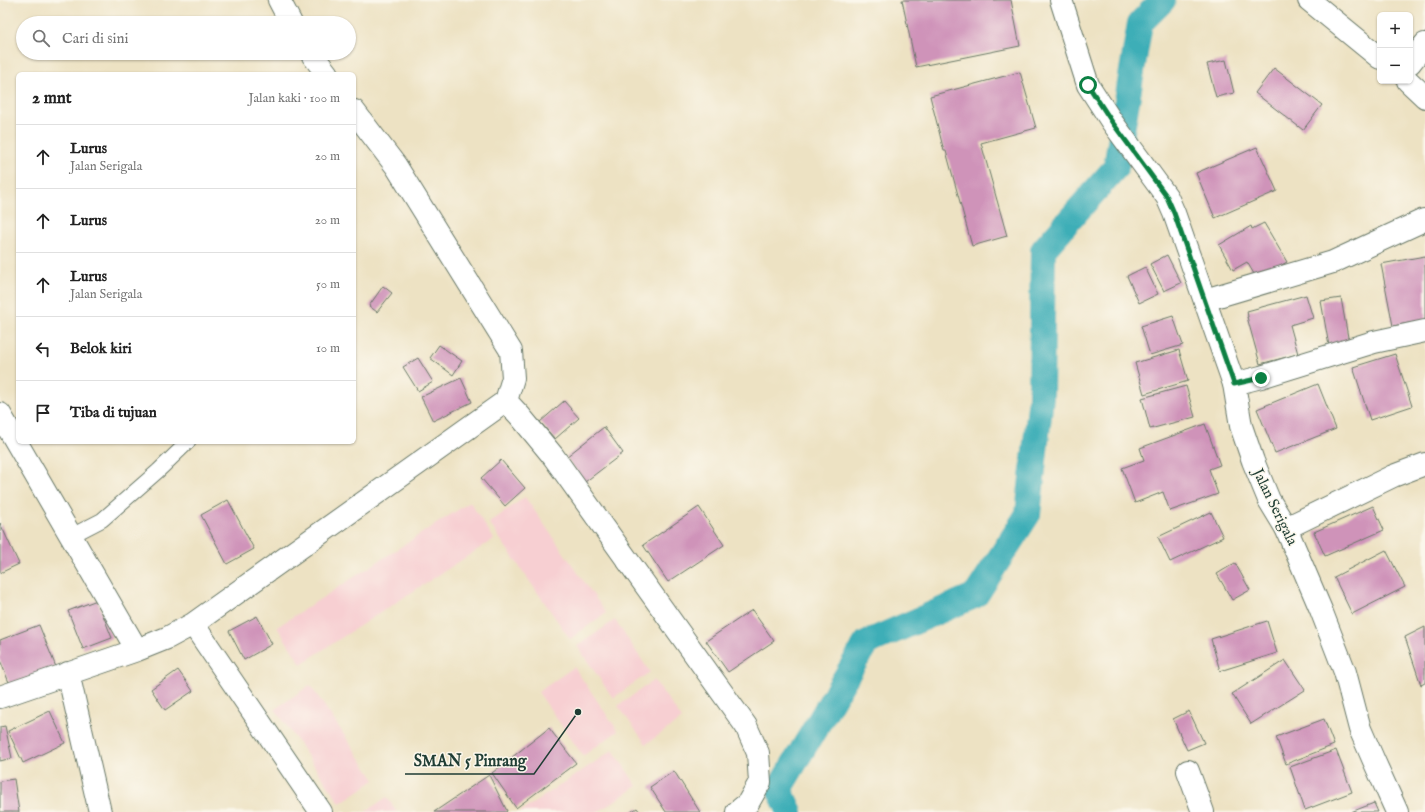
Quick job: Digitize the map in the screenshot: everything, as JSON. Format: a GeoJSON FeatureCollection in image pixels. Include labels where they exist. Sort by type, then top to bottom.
{"type":"FeatureCollection","features":[{"type":"Feature","properties":{"kind":"street"},"geometry":{"type":"LineString","coordinates":[[278,0],[287,16]]}},
{"type":"Feature","properties":{"kind":"street","name":"Jalan Serigala"},"geometry":{"type":"LineString","coordinates":[[1061,0],[1088,85],[1112,122],[1167,197],[1174,213],[1234,384],[1241,426],[1253,461],[1269,500],[1286,528],[1321,610],[1344,672],[1360,729],[1397,812]]}},
{"type":"Feature","properties":{"kind":"street"},"geometry":{"type":"LineString","coordinates":[[1309,0],[1377,56]]}},
{"type":"Feature","properties":{"kind":"street"},"geometry":{"type":"LineString","coordinates":[[1413,59],[1425,44]]}},
{"type":"Feature","properties":{"kind":"street"},"geometry":{"type":"LineString","coordinates":[[316,60],[325,72]]}},
{"type":"Feature","properties":{"kind":"street"},"geometry":{"type":"LineString","coordinates":[[1411,84],[1425,97]]}},
{"type":"Feature","properties":{"kind":"street"},"geometry":{"type":"LineString","coordinates":[[0,697],[137,650],[167,638],[193,624],[506,402],[513,378],[511,352],[396,166],[356,113]]}},
{"type":"Feature","properties":{"kind":"street"},"geometry":{"type":"LineString","coordinates":[[1205,300],[1333,262],[1424,220]]}},
{"type":"Feature","properties":{"kind":"street"},"geometry":{"type":"LineString","coordinates":[[1234,384],[1261,378],[1325,356],[1374,342],[1425,331]]}},
{"type":"Feature","properties":{"kind":"street"},"geometry":{"type":"LineString","coordinates":[[506,402],[520,416],[553,456],[746,726],[758,753],[760,782],[748,803],[737,812]]}},
{"type":"Feature","properties":{"kind":"street"},"geometry":{"type":"LineString","coordinates":[[0,414],[16,442]]}},
{"type":"Feature","properties":{"kind":"street"},"geometry":{"type":"LineString","coordinates":[[17,444],[137,650]]}},
{"type":"Feature","properties":{"kind":"street"},"geometry":{"type":"LineString","coordinates":[[1286,528],[1393,476],[1425,464]]}},
{"type":"Feature","properties":{"kind":"street"},"geometry":{"type":"LineString","coordinates":[[193,624],[321,812]]}},
{"type":"Feature","properties":{"kind":"street"},"geometry":{"type":"LineString","coordinates":[[68,673],[100,812]]}},
{"type":"Feature","properties":{"kind":"street"},"geometry":{"type":"LineString","coordinates":[[1188,771],[1203,812]]}},
{"type":"Feature","properties":{"kind":"lane"},"geometry":{"type":"LineString","coordinates":[[70,536],[102,520],[158,471],[186,444]]}},
{"type":"Feature","properties":{"kind":"shaded area"},"geometry":{"type":"Polygon","coordinates":[[[525,497],[606,613],[570,639],[489,523],[525,497]]]}},
{"type":"Feature","properties":{"kind":"shaded area"},"geometry":{"type":"Polygon","coordinates":[[[470,502],[494,539],[301,664],[277,627],[470,502]]]}},
{"type":"Feature","properties":{"kind":"shaded area"},"geometry":{"type":"Polygon","coordinates":[[[615,620],[650,672],[613,698],[577,646],[615,620]]]}},
{"type":"Feature","properties":{"kind":"shaded area"},"geometry":{"type":"Polygon","coordinates":[[[574,667],[618,731],[583,756],[538,692],[574,667]]]}},
{"type":"Feature","properties":{"kind":"shaded area"},"geometry":{"type":"Polygon","coordinates":[[[654,680],[682,719],[646,744],[618,706],[654,680]]]}},
{"type":"Feature","properties":{"kind":"shaded area"},"geometry":{"type":"Polygon","coordinates":[[[310,685],[375,780],[340,803],[275,709],[310,685]]]}},
{"type":"Feature","properties":{"kind":"shaded area"},"geometry":{"type":"Polygon","coordinates":[[[613,750],[637,786],[598,812],[520,812],[613,750]]]}},
{"type":"Feature","properties":{"kind":"shaded area"},"geometry":{"type":"Polygon","coordinates":[[[387,797],[397,812],[365,812],[387,797]]]}},
{"type":"Feature","properties":{"kind":"building"},"geometry":{"type":"Polygon","coordinates":[[[902,0],[1011,0],[1020,46],[916,67],[902,0]]]}},
{"type":"Feature","properties":{"kind":"building"},"geometry":{"type":"Polygon","coordinates":[[[1226,60],[1234,93],[1216,97],[1207,64],[1226,60]]]}},
{"type":"Feature","properties":{"kind":"building"},"geometry":{"type":"Polygon","coordinates":[[[1274,68],[1322,105],[1303,130],[1255,93],[1274,68]]]}},
{"type":"Feature","properties":{"kind":"building"},"geometry":{"type":"Polygon","coordinates":[[[1020,72],[1036,128],[981,143],[1007,236],[972,246],[946,151],[944,151],[930,96],[1020,72]]]}},
{"type":"Feature","properties":{"kind":"building"},"geometry":{"type":"Polygon","coordinates":[[[1257,147],[1277,191],[1215,218],[1196,173],[1257,147]]]}},
{"type":"Feature","properties":{"kind":"building"},"geometry":{"type":"Polygon","coordinates":[[[1264,223],[1287,262],[1257,279],[1247,262],[1233,270],[1219,245],[1251,226],[1252,229],[1264,223]]]}},
{"type":"Feature","properties":{"kind":"building"},"geometry":{"type":"Polygon","coordinates":[[[1167,255],[1181,283],[1164,291],[1150,264],[1167,255]]]}},
{"type":"Feature","properties":{"kind":"building"},"geometry":{"type":"Polygon","coordinates":[[[1425,256],[1425,320],[1393,326],[1381,264],[1425,256]]]}},
{"type":"Feature","properties":{"kind":"building"},"geometry":{"type":"Polygon","coordinates":[[[1145,267],[1158,294],[1139,303],[1127,276],[1145,267]]]}},
{"type":"Feature","properties":{"kind":"building"},"geometry":{"type":"Polygon","coordinates":[[[383,286],[392,293],[377,312],[369,306],[383,286]]]}},
{"type":"Feature","properties":{"kind":"building"},"geometry":{"type":"Polygon","coordinates":[[[1306,295],[1313,318],[1290,325],[1298,354],[1260,364],[1247,317],[1247,311],[1306,295]]]}},
{"type":"Feature","properties":{"kind":"building"},"geometry":{"type":"Polygon","coordinates":[[[1341,298],[1349,343],[1329,346],[1321,301],[1341,298]]]}},
{"type":"Feature","properties":{"kind":"building"},"geometry":{"type":"Polygon","coordinates":[[[1173,316],[1183,345],[1150,355],[1141,326],[1173,316]]]}},
{"type":"Feature","properties":{"kind":"building"},"geometry":{"type":"Polygon","coordinates":[[[439,345],[462,361],[453,375],[430,358],[439,345]]]}},
{"type":"Feature","properties":{"kind":"building"},"geometry":{"type":"Polygon","coordinates":[[[1179,350],[1188,381],[1144,394],[1135,363],[1179,350]]]}},
{"type":"Feature","properties":{"kind":"building"},"geometry":{"type":"Polygon","coordinates":[[[1395,354],[1412,406],[1370,420],[1353,367],[1395,354]]]}},
{"type":"Feature","properties":{"kind":"building"},"geometry":{"type":"Polygon","coordinates":[[[418,358],[433,382],[418,391],[403,367],[418,358]]]}},
{"type":"Feature","properties":{"kind":"building"},"geometry":{"type":"Polygon","coordinates":[[[461,378],[472,402],[433,421],[421,397],[461,378]]]}},
{"type":"Feature","properties":{"kind":"building"},"geometry":{"type":"Polygon","coordinates":[[[1318,384],[1336,429],[1275,453],[1257,409],[1318,384]]]}},
{"type":"Feature","properties":{"kind":"building"},"geometry":{"type":"Polygon","coordinates":[[[1186,386],[1195,417],[1150,429],[1142,398],[1186,386]]]}},
{"type":"Feature","properties":{"kind":"building"},"geometry":{"type":"Polygon","coordinates":[[[564,401],[579,418],[555,439],[540,422],[564,401]]]}},
{"type":"Feature","properties":{"kind":"building"},"geometry":{"type":"Polygon","coordinates":[[[1205,424],[1220,465],[1209,469],[1218,494],[1170,511],[1163,492],[1135,503],[1122,468],[1144,460],[1140,448],[1205,424]]]}},
{"type":"Feature","properties":{"kind":"building"},"geometry":{"type":"Polygon","coordinates":[[[604,427],[623,453],[585,482],[566,457],[604,427]]]}},
{"type":"Feature","properties":{"kind":"building"},"geometry":{"type":"Polygon","coordinates":[[[501,460],[525,488],[505,506],[481,478],[501,460]]]}},
{"type":"Feature","properties":{"kind":"building"},"geometry":{"type":"Polygon","coordinates":[[[228,500],[254,549],[227,564],[201,515],[228,500]]]}},
{"type":"Feature","properties":{"kind":"building"},"geometry":{"type":"Polygon","coordinates":[[[1373,506],[1384,530],[1325,556],[1314,532],[1373,506]]]}},
{"type":"Feature","properties":{"kind":"building"},"geometry":{"type":"Polygon","coordinates":[[[699,507],[724,545],[668,582],[643,545],[699,507]]]}},
{"type":"Feature","properties":{"kind":"building"},"geometry":{"type":"Polygon","coordinates":[[[1211,512],[1223,537],[1170,562],[1158,537],[1211,512]]]}},
{"type":"Feature","properties":{"kind":"building"},"geometry":{"type":"Polygon","coordinates":[[[0,523],[19,564],[0,573],[0,523]]]}},
{"type":"Feature","properties":{"kind":"building"},"geometry":{"type":"Polygon","coordinates":[[[1386,550],[1405,587],[1352,614],[1334,577],[1386,550]]]}},
{"type":"Feature","properties":{"kind":"building"},"geometry":{"type":"Polygon","coordinates":[[[1235,563],[1250,590],[1232,600],[1217,574],[1235,563]]]}},
{"type":"Feature","properties":{"kind":"building"},"geometry":{"type":"Polygon","coordinates":[[[97,600],[112,638],[83,649],[68,611],[97,600]]]}},
{"type":"Feature","properties":{"kind":"building"},"geometry":{"type":"Polygon","coordinates":[[[752,610],[774,641],[728,672],[706,641],[752,610]]]}},
{"type":"Feature","properties":{"kind":"building"},"geometry":{"type":"Polygon","coordinates":[[[257,616],[272,644],[244,660],[229,631],[257,616]]]}},
{"type":"Feature","properties":{"kind":"building"},"geometry":{"type":"Polygon","coordinates":[[[1267,621],[1277,653],[1220,671],[1211,639],[1267,621]]]}},
{"type":"Feature","properties":{"kind":"building"},"geometry":{"type":"Polygon","coordinates":[[[39,625],[56,667],[10,685],[0,660],[0,640],[39,625]]]}},
{"type":"Feature","properties":{"kind":"building"},"geometry":{"type":"Polygon","coordinates":[[[1425,627],[1425,683],[1421,685],[1405,637],[1425,627]]]}},
{"type":"Feature","properties":{"kind":"building"},"geometry":{"type":"Polygon","coordinates":[[[1285,660],[1305,690],[1251,724],[1232,694],[1285,660]]]}},
{"type":"Feature","properties":{"kind":"building"},"geometry":{"type":"Polygon","coordinates":[[[178,670],[193,691],[165,710],[151,689],[178,670]]]}},
{"type":"Feature","properties":{"kind":"building"},"geometry":{"type":"Polygon","coordinates":[[[50,711],[65,743],[23,763],[8,731],[50,711]]]}},
{"type":"Feature","properties":{"kind":"building"},"geometry":{"type":"Polygon","coordinates":[[[1189,711],[1204,743],[1187,750],[1173,719],[1189,711]]]}},
{"type":"Feature","properties":{"kind":"building"},"geometry":{"type":"Polygon","coordinates":[[[1324,719],[1334,745],[1286,764],[1276,737],[1324,719]]]}},
{"type":"Feature","properties":{"kind":"building"},"geometry":{"type":"Polygon","coordinates":[[[5,726],[12,758],[0,761],[0,727],[5,726]]]}},
{"type":"Feature","properties":{"kind":"building"},"geometry":{"type":"Polygon","coordinates":[[[549,728],[576,763],[516,808],[492,773],[549,728]]]}},
{"type":"Feature","properties":{"kind":"building"},"geometry":{"type":"Polygon","coordinates":[[[1336,750],[1352,792],[1305,810],[1290,767],[1336,750]]]}},
{"type":"Feature","properties":{"kind":"building"},"geometry":{"type":"Polygon","coordinates":[[[674,771],[700,812],[666,812],[650,787],[674,771]]]}},
{"type":"Feature","properties":{"kind":"building"},"geometry":{"type":"Polygon","coordinates":[[[489,775],[507,811],[506,812],[434,812],[489,775]]]}},
{"type":"Feature","properties":{"kind":"building"},"geometry":{"type":"Polygon","coordinates":[[[14,779],[19,812],[0,812],[0,781],[14,779]]]}},
{"type":"Feature","properties":{"kind":"building"},"geometry":{"type":"Polygon","coordinates":[[[1374,803],[1378,812],[1351,812],[1374,803]]]}},
{"type":"Feature","properties":{"kind":"building"},"geometry":{"type":"Polygon","coordinates":[[[637,808],[640,812],[631,812],[637,808]]]}},
{"type":"Feature","properties":{"kind":"waterway"},"geometry":{"type":"LineString","coordinates":[[790,812],[779,789],[866,643],[976,595],[1028,514],[1041,397],[1043,250],[1116,167],[1140,23],[1163,0]]}},
{"type":"Feature","properties":{"kind":"place","name":"SMAN 5 Pinrang"},"geometry":{"type":"Point","coordinates":[578,712]}},
{"type":"Feature","properties":{"kind":"route"},"geometry":{"type":"LineString","coordinates":[[1088,85],[1112,122],[1167,197],[1194,268],[1234,384],[1261,378]]}}]}
